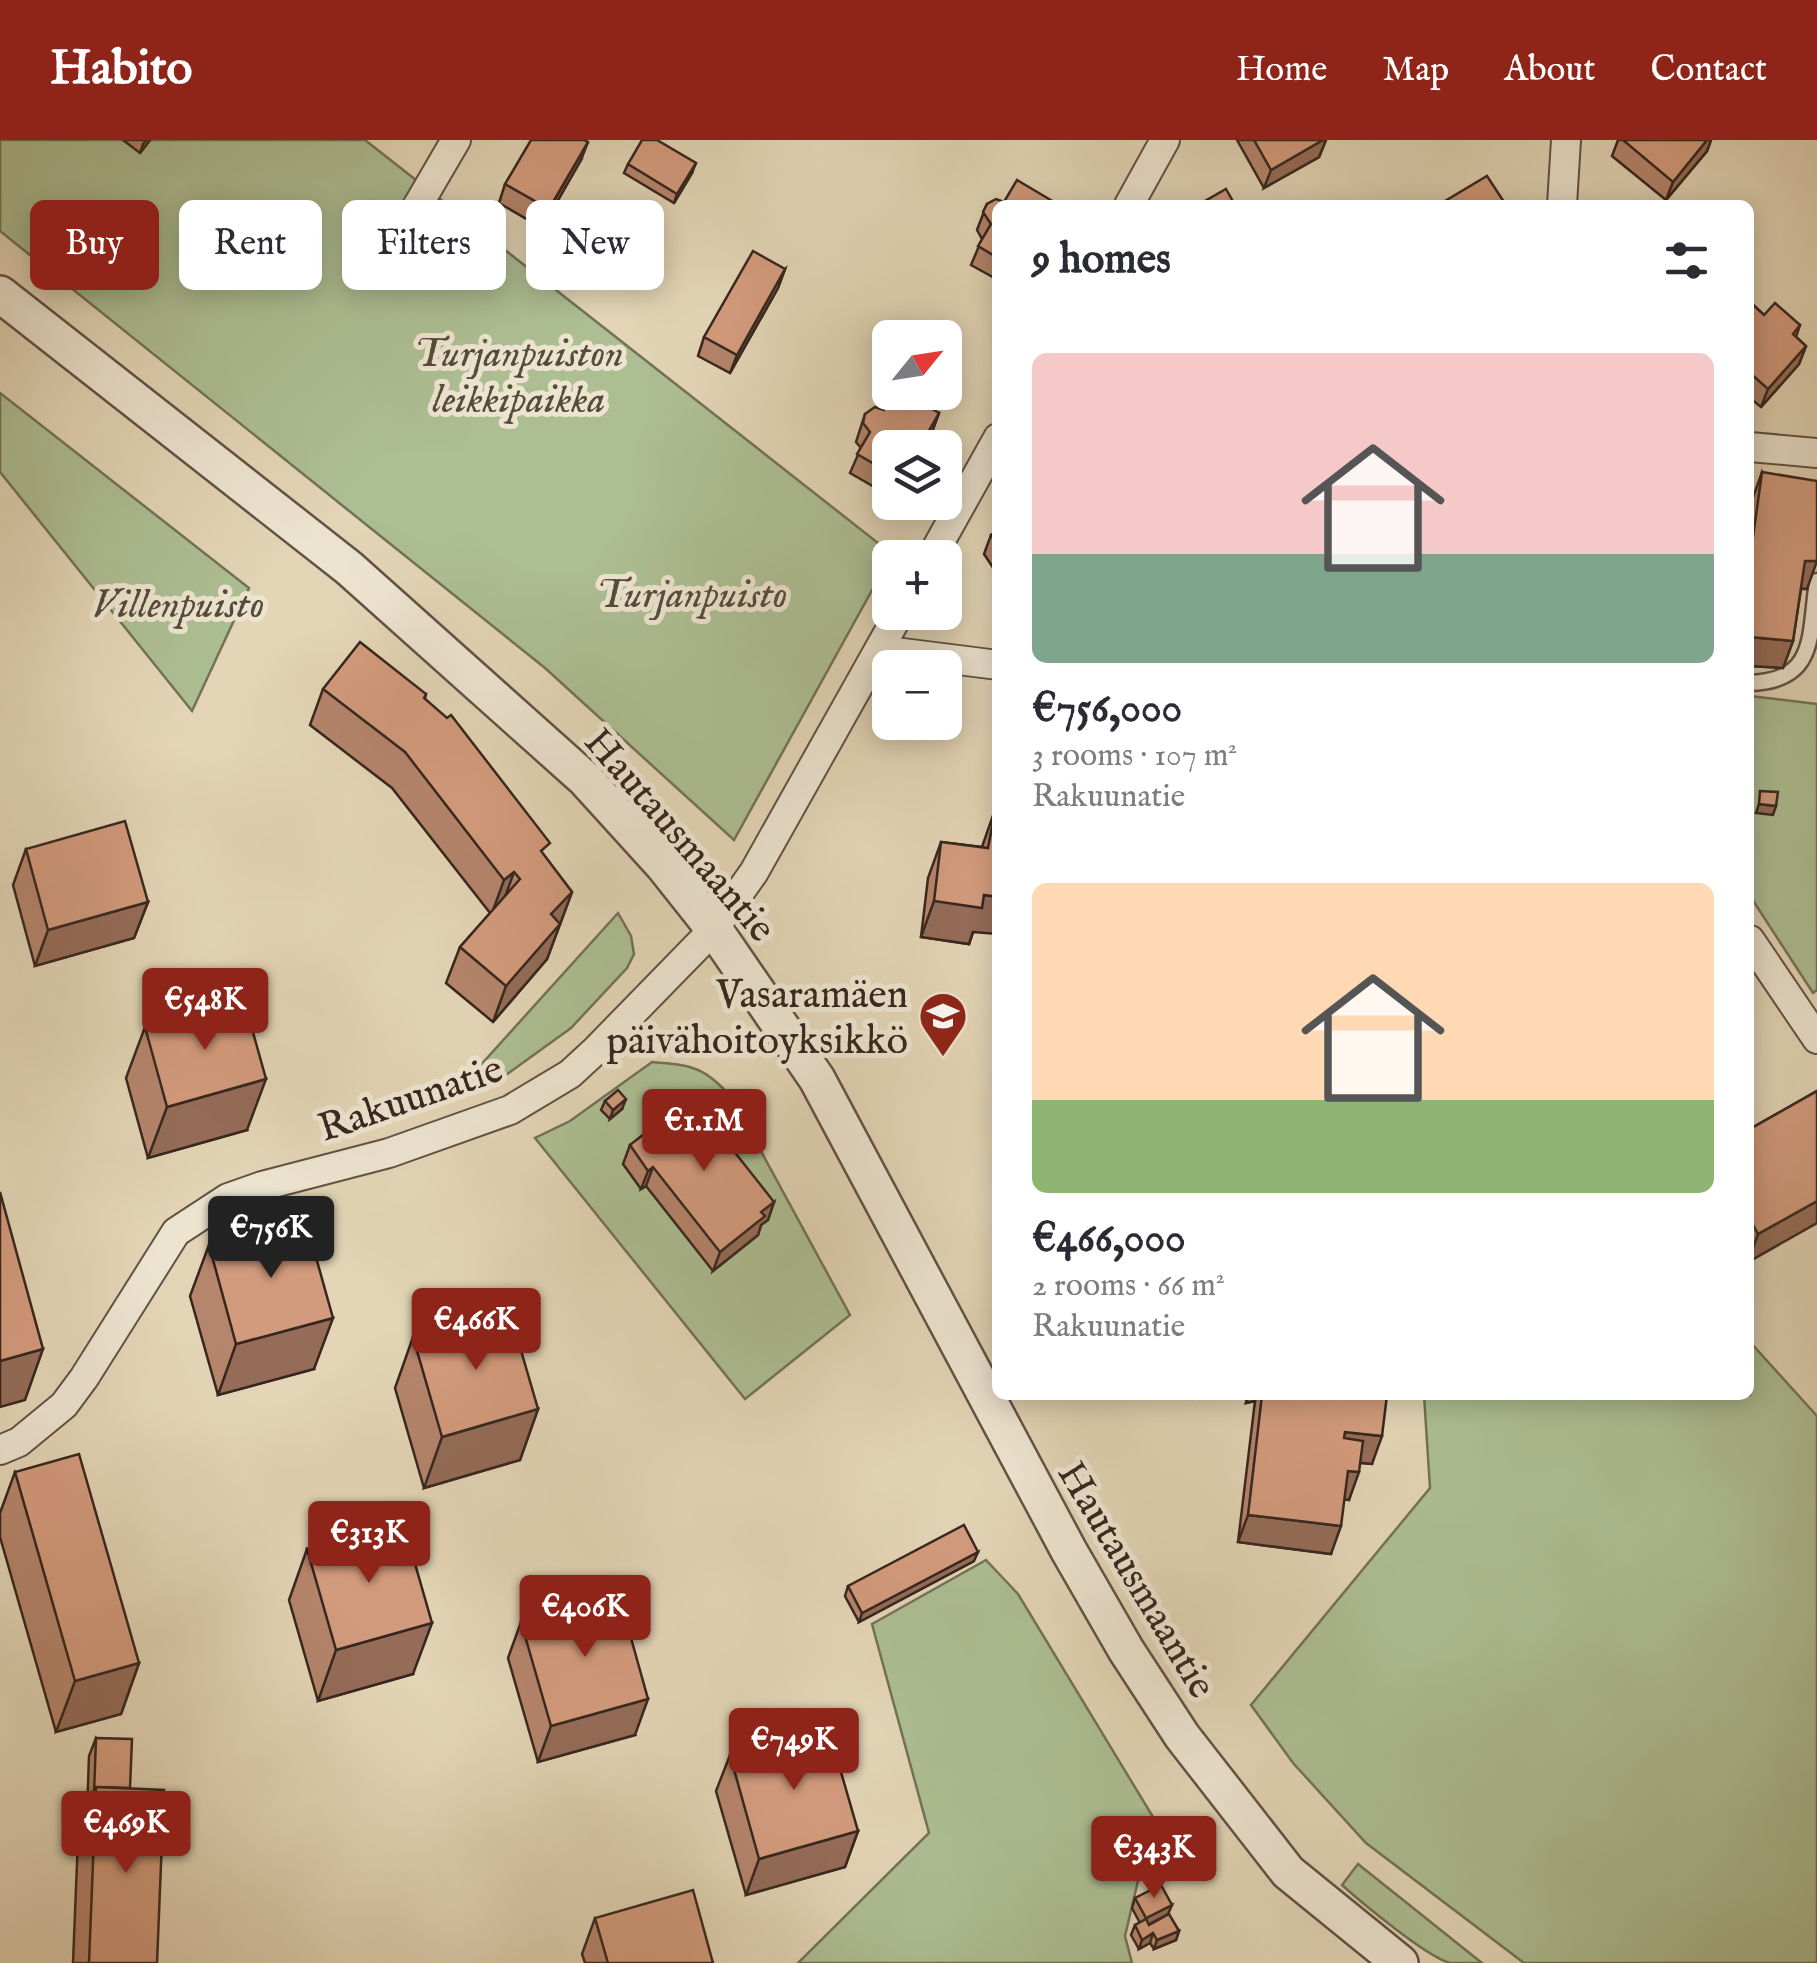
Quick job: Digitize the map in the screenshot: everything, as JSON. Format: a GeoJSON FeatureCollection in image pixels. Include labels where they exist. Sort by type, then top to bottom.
{"type":"FeatureCollection","features":[{"type":"Feature","properties":{"kind":"street"},"geometry":{"type":"LineString","coordinates":[[422,200],[456,140]]}},
{"type":"Feature","properties":{"kind":"street"},"geometry":{"type":"LineString","coordinates":[[1131,200],[1165,140]]}},
{"type":"Feature","properties":{"kind":"street"},"geometry":{"type":"LineString","coordinates":[[1562,200],[1566,140]]}},
{"type":"Feature","properties":{"kind":"street","name":"Hautausmaantie"},"geometry":{"type":"LineString","coordinates":[[0,294],[349,568],[584,779],[664,866],[714,929],[818,1078],[1059,1534],[1126,1650],[1182,1736],[1288,1872],[1400,1963]]}},
{"type":"Feature","properties":{"kind":"street"},"geometry":{"type":"LineString","coordinates":[[1754,447],[1817,453]]}},
{"type":"Feature","properties":{"kind":"street"},"geometry":{"type":"LineString","coordinates":[[941,540],[992,449]]}},
{"type":"Feature","properties":{"kind":"street","name":"Rakuunatie"},"geometry":{"type":"LineString","coordinates":[[879,650],[890,630]]}},
{"type":"Feature","properties":{"kind":"street"},"geometry":{"type":"LineString","coordinates":[[962,660],[992,664]]}},
{"type":"Feature","properties":{"kind":"street","name":"Rakuunatie"},"geometry":{"type":"LineString","coordinates":[[0,1450],[19,1442],[64,1405],[176,1232],[228,1198],[453,1133],[510,1110],[570,1074],[714,929],[754,872],[872,662]]}},
{"type":"Feature","properties":{"kind":"street"},"geometry":{"type":"LineString","coordinates":[[1754,946],[1817,1039]]}},
{"type":"Feature","properties":{"kind":"lane"},"geometry":{"type":"LineString","coordinates":[[1754,682],[1786,678],[1799,667],[1807,653],[1817,581]]}},
{"type":"Feature","properties":{"kind":"green space","name":"Turjanpuisto"},"geometry":{"type":"Polygon","coordinates":[[[0,140],[365,140],[441,200],[342,200],[342,290],[506,290],[506,251],[526,266],[526,290],[556,290],[874,540],[872,590],[734,840],[545,668],[74,290],[159,290],[159,200],[30,200],[30,255],[0,231],[0,140]]]}},
{"type":"Feature","properties":{"kind":"green space","name":"Villenpuisto"},"geometry":{"type":"Polygon","coordinates":[[[0,393],[249,588],[192,711],[0,472],[0,393]]]}},
{"type":"Feature","properties":{"kind":"green space"},"geometry":{"type":"Polygon","coordinates":[[[1754,696],[1817,704],[1817,990],[1813,993],[1754,902],[1754,696]]]}},
{"type":"Feature","properties":{"kind":"green space"},"geometry":{"type":"Polygon","coordinates":[[[618,913],[631,936],[634,954],[627,968],[571,1028],[492,1085],[478,1068],[618,913]]]}},
{"type":"Feature","properties":{"kind":"green space"},"geometry":{"type":"Polygon","coordinates":[[[652,1062],[697,1069],[732,1098],[850,1315],[745,1399],[535,1138],[570,1121],[652,1062]]]}},
{"type":"Feature","properties":{"kind":"green space"},"geometry":{"type":"Polygon","coordinates":[[[1754,1346],[1817,1416],[1817,1963],[1524,1963],[1366,1843],[1293,1763],[1251,1705],[1430,1488],[1424,1400],[1754,1400],[1754,1346]]]}},
{"type":"Feature","properties":{"kind":"green space"},"geometry":{"type":"Polygon","coordinates":[[[986,1560],[1018,1594],[1153,1817],[1125,1936],[1132,1963],[798,1963],[929,1833],[872,1624],[986,1560]]]}},
{"type":"Feature","properties":{"kind":"green space"},"geometry":{"type":"Polygon","coordinates":[[[1358,1864],[1482,1963],[1450,1963],[1440,1959],[1379,1916],[1342,1885],[1358,1864]]]}},
{"type":"Feature","properties":{"kind":"building"},"geometry":{"type":"Polygon","coordinates":[[[531,140],[588,142],[554,200],[533,200],[505,184],[531,140]]]}},
{"type":"Feature","properties":{"kind":"building"},"geometry":{"type":"Polygon","coordinates":[[[642,140],[657,140],[696,163],[677,194],[628,164],[642,140]]]}},
{"type":"Feature","properties":{"kind":"building"},"geometry":{"type":"Polygon","coordinates":[[[1254,140],[1323,140],[1271,170],[1254,140]]]}},
{"type":"Feature","properties":{"kind":"building"},"geometry":{"type":"Polygon","coordinates":[[[1623,140],[1707,140],[1673,182],[1623,140]]]}},
{"type":"Feature","properties":{"kind":"building"},"geometry":{"type":"Polygon","coordinates":[[[1487,176],[1503,200],[1447,200],[1487,176]]]}},
{"type":"Feature","properties":{"kind":"building"},"geometry":{"type":"Polygon","coordinates":[[[1017,180],[1051,200],[1005,200],[1017,180]]]}},
{"type":"Feature","properties":{"kind":"building"},"geometry":{"type":"Polygon","coordinates":[[[1226,189],[1232,200],[1207,200],[1226,189]]]}},
{"type":"Feature","properties":{"kind":"building"},"geometry":{"type":"Polygon","coordinates":[[[992,201],[992,254],[978,246],[991,224],[983,212],[992,201]]]}},
{"type":"Feature","properties":{"kind":"building"},"geometry":{"type":"Polygon","coordinates":[[[753,251],[785,269],[737,355],[704,337],[753,251]]]}},
{"type":"Feature","properties":{"kind":"building"},"geometry":{"type":"Polygon","coordinates":[[[1775,303],[1800,325],[1793,334],[1806,346],[1768,389],[1754,377],[1754,306],[1764,315],[1775,303]]]}},
{"type":"Feature","properties":{"kind":"building"},"geometry":{"type":"Polygon","coordinates":[[[872,409],[939,413],[929,430],[872,430],[872,463],[857,454],[870,432],[863,423],[865,414],[872,409]]]}},
{"type":"Feature","properties":{"kind":"building"},"geometry":{"type":"Polygon","coordinates":[[[1762,472],[1817,481],[1817,561],[1805,561],[1793,641],[1754,637],[1754,530],[1762,472]]]}},
{"type":"Feature","properties":{"kind":"building"},"geometry":{"type":"Polygon","coordinates":[[[360,642],[426,694],[424,698],[447,718],[451,715],[550,843],[541,851],[572,892],[551,914],[560,924],[506,986],[460,947],[520,879],[514,872],[504,880],[405,752],[323,689],[360,642]]]}},
{"type":"Feature","properties":{"kind":"building"},"geometry":{"type":"Polygon","coordinates":[[[1760,791],[1778,792],[1776,806],[1759,804],[1760,791]]]}},
{"type":"Feature","properties":{"kind":"building"},"geometry":{"type":"Polygon","coordinates":[[[125,821],[148,902],[48,930],[26,849],[125,821]]]}},
{"type":"Feature","properties":{"kind":"building"},"geometry":{"type":"Polygon","coordinates":[[[992,828],[992,896],[984,895],[982,908],[934,901],[941,842],[988,848],[992,828]]]}},
{"type":"Feature","properties":{"kind":"building"},"geometry":{"type":"Polygon","coordinates":[[[244,1000],[266,1079],[167,1107],[145,1027],[244,1000]]]}},
{"type":"Feature","properties":{"kind":"building"},"geometry":{"type":"Polygon","coordinates":[[[618,1090],[626,1099],[613,1110],[605,1101],[618,1090]]]}},
{"type":"Feature","properties":{"kind":"building"},"geometry":{"type":"Polygon","coordinates":[[[1817,1091],[1817,1201],[1758,1234],[1754,1226],[1754,1127],[1817,1091]]]}},
{"type":"Feature","properties":{"kind":"building"},"geometry":{"type":"Polygon","coordinates":[[[691,1097],[774,1202],[761,1212],[765,1216],[720,1252],[653,1167],[648,1171],[630,1145],[691,1097]]]}},
{"type":"Feature","properties":{"kind":"building"},"geometry":{"type":"Polygon","coordinates":[[[0,1192],[43,1349],[0,1361],[0,1192]]]}},
{"type":"Feature","properties":{"kind":"building"},"geometry":{"type":"Polygon","coordinates":[[[305,1218],[333,1318],[236,1344],[209,1245],[305,1218]]]}},
{"type":"Feature","properties":{"kind":"building"},"geometry":{"type":"Polygon","coordinates":[[[509,1309],[538,1409],[442,1437],[413,1337],[509,1309]]]}},
{"type":"Feature","properties":{"kind":"building"},"geometry":{"type":"Polygon","coordinates":[[[1261,1400],[1386,1400],[1382,1436],[1345,1432],[1344,1438],[1363,1441],[1359,1472],[1348,1471],[1341,1526],[1248,1515],[1261,1400]]]}},
{"type":"Feature","properties":{"kind":"building"},"geometry":{"type":"Polygon","coordinates":[[[79,1454],[139,1663],[75,1681],[15,1472],[79,1454]]]}},
{"type":"Feature","properties":{"kind":"building"},"geometry":{"type":"Polygon","coordinates":[[[403,1522],[432,1623],[336,1650],[307,1549],[403,1522]]]}},
{"type":"Feature","properties":{"kind":"building"},"geometry":{"type":"Polygon","coordinates":[[[964,1525],[978,1552],[862,1613],[848,1586],[964,1525]]]}},
{"type":"Feature","properties":{"kind":"building"},"geometry":{"type":"Polygon","coordinates":[[[619,1595],[648,1699],[551,1726],[521,1622],[619,1595]]]}},
{"type":"Feature","properties":{"kind":"building"},"geometry":{"type":"Polygon","coordinates":[[[828,1727],[858,1831],[759,1859],[730,1755],[828,1727]]]}},
{"type":"Feature","properties":{"kind":"building"},"geometry":{"type":"Polygon","coordinates":[[[96,1738],[132,1739],[130,1788],[96,1787],[94,1794],[96,1738]]]}},
{"type":"Feature","properties":{"kind":"building"},"geometry":{"type":"Polygon","coordinates":[[[96,1787],[164,1790],[157,1963],[89,1963],[96,1787]]]}},
{"type":"Feature","properties":{"kind":"building"},"geometry":{"type":"Polygon","coordinates":[[[1161,1885],[1172,1905],[1146,1918],[1135,1898],[1161,1885]]]}},
{"type":"Feature","properties":{"kind":"building"},"geometry":{"type":"Polygon","coordinates":[[[693,1890],[713,1963],[608,1963],[595,1918],[693,1890]]]}},
{"type":"Feature","properties":{"kind":"building"},"geometry":{"type":"Polygon","coordinates":[[[1169,1914],[1179,1931],[1157,1940],[1153,1933],[1142,1940],[1135,1925],[1146,1919],[1149,1925],[1169,1914]]]}},
{"type":"Feature","properties":{"kind":"place","name":"Vasaramäen päivähoitoyksikkö"},"geometry":{"type":"Point","coordinates":[943,1058]}},
{"type":"Feature","properties":{"kind":"park label","name":"Turjanpuiston leikkipaikka"},"geometry":{"type":"Point","coordinates":[519,375]}}]}
